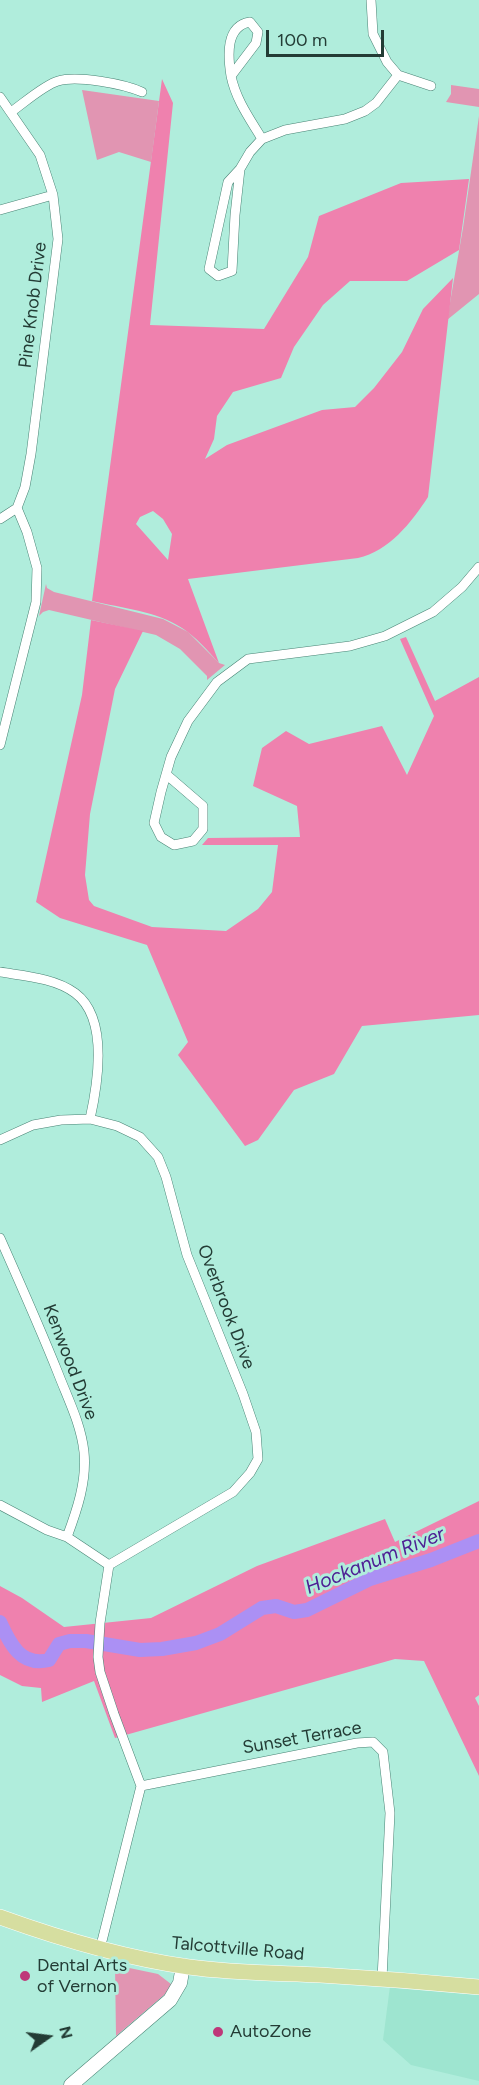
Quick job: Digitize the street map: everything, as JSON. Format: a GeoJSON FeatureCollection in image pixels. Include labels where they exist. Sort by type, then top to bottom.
{"type":"FeatureCollection","features":[{"type":"Feature","properties":{"kind":"main road","name":"Talcottville Road"},"geometry":{"type":"LineString","coordinates":[[0,1917],[100,1949],[183,1966],[225,1971],[382,1979],[479,1987]]}},
{"type":"Feature","properties":{"kind":"street"},"geometry":{"type":"LineString","coordinates":[[371,0],[373,34],[387,62],[398,75],[431,86]]}},
{"type":"Feature","properties":{"kind":"street"},"geometry":{"type":"LineString","coordinates":[[231,76],[256,43],[258,32],[250,22],[242,23],[233,32],[228,57],[231,76],[234,90],[262,140]]}},
{"type":"Feature","properties":{"kind":"street"},"geometry":{"type":"LineString","coordinates":[[240,169],[232,271],[218,276],[209,269],[228,182],[240,169],[250,152],[262,140],[285,130],[345,119],[365,111],[376,103],[398,75]]}},
{"type":"Feature","properties":{"kind":"street"},"geometry":{"type":"LineString","coordinates":[[11,112],[56,81],[69,79],[126,85],[142,92]]}},
{"type":"Feature","properties":{"kind":"street","name":"Pine Knob Drive"},"geometry":{"type":"LineString","coordinates":[[0,97],[40,155],[53,195],[58,239],[31,454],[25,487],[17,508]]}},
{"type":"Feature","properties":{"kind":"street"},"geometry":{"type":"LineString","coordinates":[[0,210],[53,195]]}},
{"type":"Feature","properties":{"kind":"street"},"geometry":{"type":"LineString","coordinates":[[0,519],[17,508],[27,532],[37,568],[36,602],[0,745]]}},
{"type":"Feature","properties":{"kind":"street"},"geometry":{"type":"LineString","coordinates":[[167,775],[203,806],[203,829],[193,841],[174,845],[161,837],[154,823],[171,757],[188,721],[218,682],[249,659],[350,646],[385,636],[433,612],[462,587],[479,567]]}},
{"type":"Feature","properties":{"kind":"street"},"geometry":{"type":"LineString","coordinates":[[0,972],[62,986],[76,993],[90,1011],[99,1039],[95,1098],[90,1119]]}},
{"type":"Feature","properties":{"kind":"street","name":"Overbrook Drive"},"geometry":{"type":"LineString","coordinates":[[0,1140],[33,1125],[61,1120],[90,1119],[117,1126],[140,1137],[158,1157],[166,1177],[187,1255],[256,1432],[258,1459],[250,1473],[233,1492],[109,1565]]}},
{"type":"Feature","properties":{"kind":"street","name":"Kenwood Drive"},"geometry":{"type":"LineString","coordinates":[[0,1238],[32,1309],[79,1425],[84,1452],[84,1480],[67,1537]]}},
{"type":"Feature","properties":{"kind":"street"},"geometry":{"type":"LineString","coordinates":[[0,1505],[47,1530],[67,1537],[109,1565],[100,1623],[98,1657],[100,1672],[141,1786],[100,1949]]}},
{"type":"Feature","properties":{"kind":"street","name":"Sunset Terrace"},"geometry":{"type":"LineString","coordinates":[[141,1786],[357,1743],[373,1742],[383,1752],[390,1813],[382,1979]]}},
{"type":"Feature","properties":{"kind":"street"},"geometry":{"type":"LineString","coordinates":[[71,2085],[170,2000],[180,1983],[183,1966]]}},
{"type":"Feature","properties":{"kind":"shaded area"},"geometry":{"type":"Polygon","coordinates":[[[162,79],[173,103],[150,325],[264,329],[308,257],[319,216],[401,183],[469,179],[459,250],[407,281],[350,281],[323,305],[294,347],[281,378],[233,392],[217,416],[214,439],[205,459],[227,445],[322,410],[355,407],[374,388],[402,352],[423,309],[453,278],[428,497],[407,526],[380,549],[358,558],[188,579],[219,663],[192,635],[172,622],[138,611],[92,601],[162,79]],[[153,511],[140,517],[136,524],[168,560],[172,534],[163,519],[153,511]]]}},
{"type":"Feature","properties":{"kind":"shaded area"},"geometry":{"type":"Polygon","coordinates":[[[451,85],[479,89],[479,107],[446,102],[451,94],[451,85]]]}},
{"type":"Feature","properties":{"kind":"shaded area"},"geometry":{"type":"Polygon","coordinates":[[[82,90],[159,101],[151,162],[119,152],[97,160],[82,90]]]}},
{"type":"Feature","properties":{"kind":"shaded area"},"geometry":{"type":"Polygon","coordinates":[[[479,116],[479,294],[447,320],[463,228],[479,116]]]}},
{"type":"Feature","properties":{"kind":"shaded area"},"geometry":{"type":"Polygon","coordinates":[[[46,584],[47,588],[54,592],[163,619],[188,632],[219,663],[225,665],[207,680],[207,676],[180,649],[156,635],[49,610],[39,616],[46,584]]]}},
{"type":"Feature","properties":{"kind":"shaded area"},"geometry":{"type":"Polygon","coordinates":[[[91,620],[143,631],[115,689],[90,814],[85,875],[89,900],[94,906],[152,927],[226,931],[258,909],[272,892],[278,845],[202,845],[208,838],[300,837],[297,806],[253,786],[262,748],[286,731],[309,744],[382,726],[407,775],[434,716],[400,639],[406,637],[435,701],[479,677],[479,1015],[362,1026],[334,1074],[294,1090],[258,1140],[245,1146],[178,1055],[188,1042],[147,945],[60,918],[36,902],[82,695],[91,620]]]}},
{"type":"Feature","properties":{"kind":"shaded area"},"geometry":{"type":"Polygon","coordinates":[[[479,1501],[479,1695],[475,1698],[479,1706],[479,1776],[424,1661],[395,1659],[115,1738],[94,1681],[42,1702],[41,1688],[22,1686],[0,1675],[0,1586],[64,1627],[151,1618],[257,1566],[385,1519],[395,1542],[479,1501]]]}},
{"type":"Feature","properties":{"kind":"shaded area"},"geometry":{"type":"Polygon","coordinates":[[[115,1965],[158,1974],[171,1984],[170,1990],[116,2036],[115,1965]]]}},
{"type":"Feature","properties":{"kind":"shaded area"},"geometry":{"type":"Polygon","coordinates":[[[390,1986],[479,1995],[479,2081],[411,2065],[383,2040],[390,1986]]]}},
{"type":"Feature","properties":{"kind":"waterway","name":"Hockanum River"},"geometry":{"type":"LineString","coordinates":[[0,1622],[13,1646],[24,1657],[31,1660],[49,1660],[59,1644],[70,1641],[86,1641],[140,1650],[162,1649],[196,1643],[220,1634],[262,1608],[276,1606],[294,1612],[307,1610],[370,1579],[431,1560],[479,1541]]}},
{"type":"Feature","properties":{"kind":"place","name":"Dental Arts of Vernon"},"geometry":{"type":"Point","coordinates":[25,1976]}},
{"type":"Feature","properties":{"kind":"place","name":"AutoZone"},"geometry":{"type":"Point","coordinates":[218,2032]}}]}
